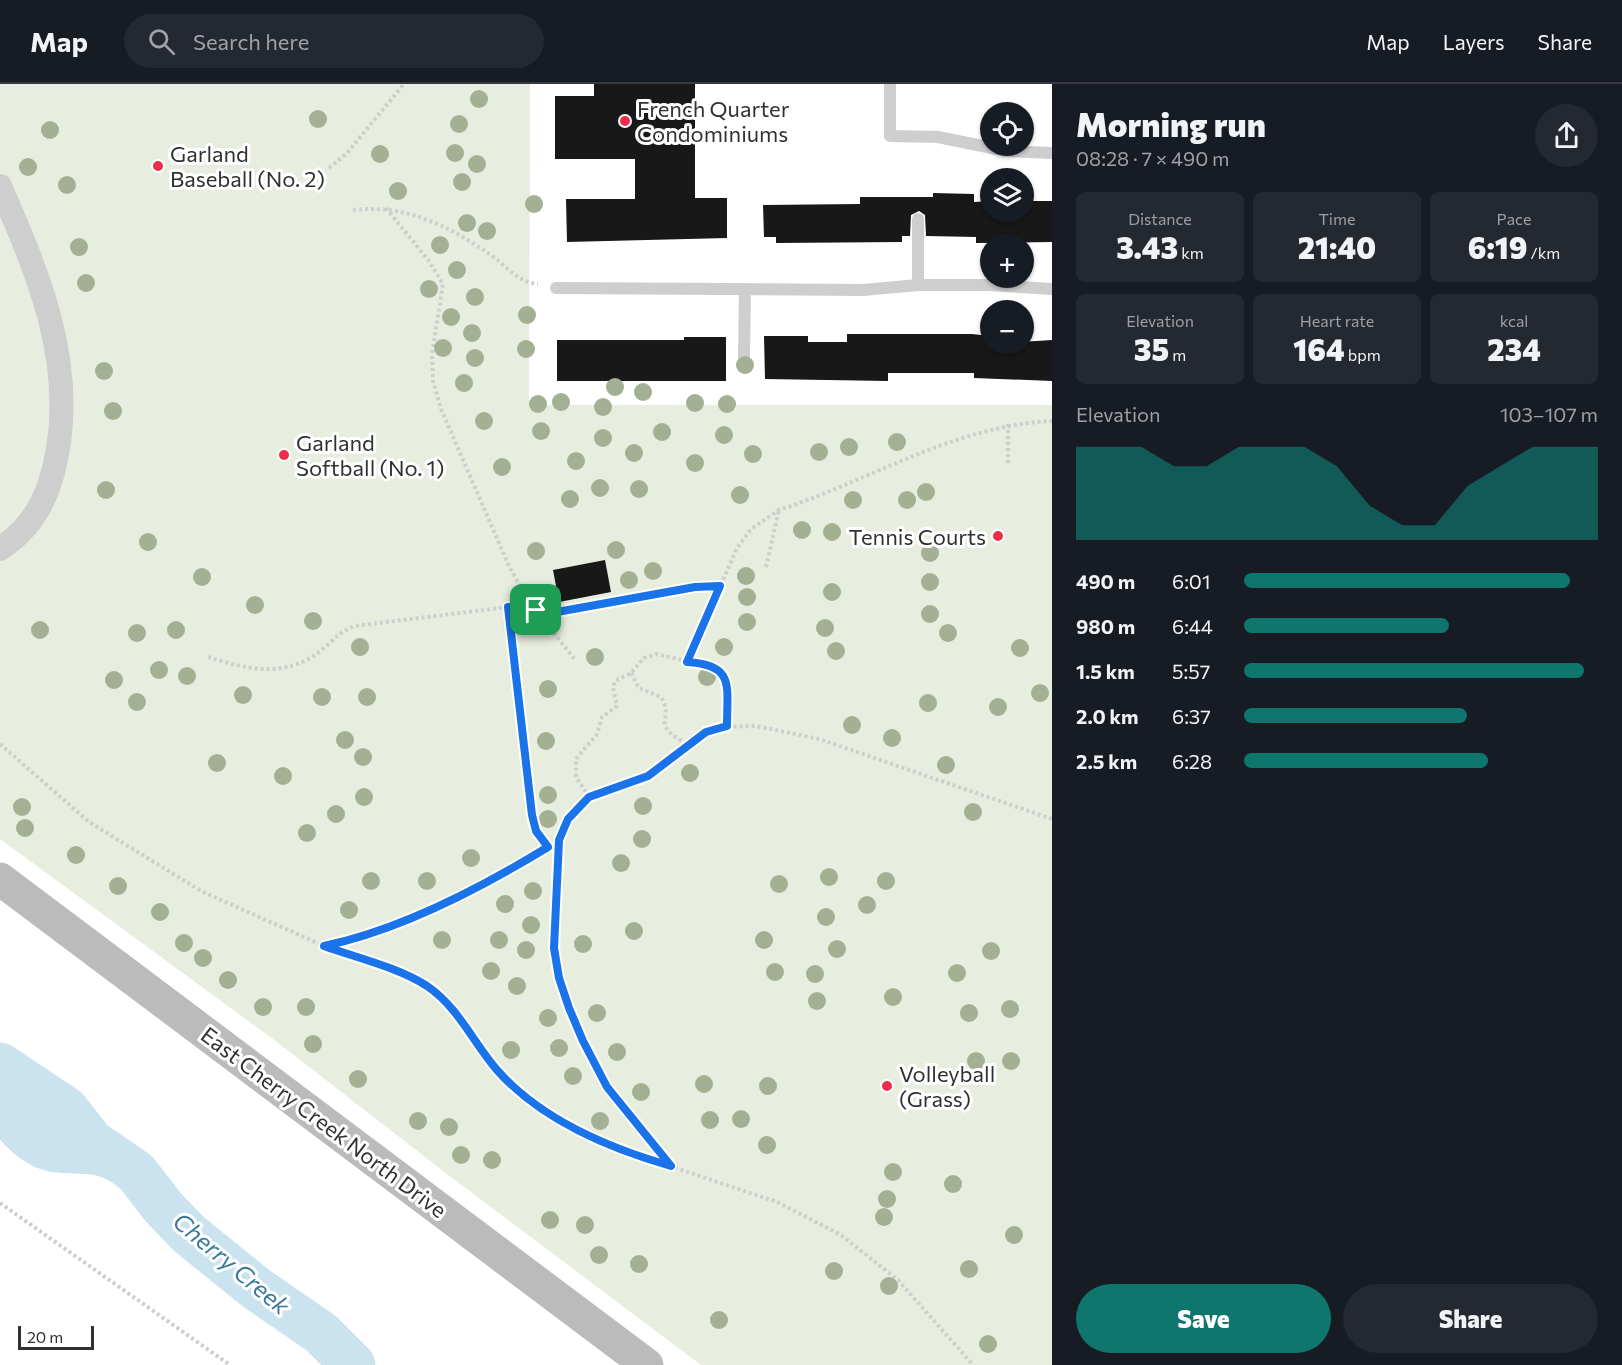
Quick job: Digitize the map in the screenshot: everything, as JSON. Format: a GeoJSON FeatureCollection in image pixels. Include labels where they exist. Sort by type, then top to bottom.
{"type":"FeatureCollection","features":[{"type":"Feature","properties":{"kind":"street"},"geometry":{"type":"LineString","coordinates":[[0,186],[47,306],[61,364],[63,397],[60,440],[47,494],[31,523],[0,549]]}},
{"type":"Feature","properties":{"kind":"street","name":"East Cherry Creek North Drive"},"geometry":{"type":"LineString","coordinates":[[0,879],[647,1365]]}},
{"type":"Feature","properties":{"kind":"lane"},"geometry":{"type":"LineString","coordinates":[[890,84],[890,136],[938,137],[1007,151],[1052,153]]}},
{"type":"Feature","properties":{"kind":"lane"},"geometry":{"type":"LineString","coordinates":[[918,219],[918,285]]}},
{"type":"Feature","properties":{"kind":"lane"},"geometry":{"type":"LineString","coordinates":[[556,288],[863,290],[918,285],[989,285],[1052,290]]}},
{"type":"Feature","properties":{"kind":"lane"},"geometry":{"type":"LineString","coordinates":[[744,357],[745,289]]}},
{"type":"Feature","properties":{"kind":"path"},"geometry":{"type":"LineString","coordinates":[[328,168],[348,153],[404,84]]}},
{"type":"Feature","properties":{"kind":"path"},"geometry":{"type":"LineString","coordinates":[[353,210],[386,208],[404,211],[447,228],[497,260],[521,279],[556,288]]}},
{"type":"Feature","properties":{"kind":"path"},"geometry":{"type":"LineString","coordinates":[[386,208],[440,277],[442,299],[432,354],[437,398],[509,566],[536,610],[576,661]]}},
{"type":"Feature","properties":{"kind":"path"},"geometry":{"type":"LineString","coordinates":[[687,662],[744,538],[761,519],[946,442],[1008,424],[1052,421]]}},
{"type":"Feature","properties":{"kind":"path"},"geometry":{"type":"LineString","coordinates":[[1008,424],[1008,466]]}},
{"type":"Feature","properties":{"kind":"path"},"geometry":{"type":"LineString","coordinates":[[766,567],[779,510]]}},
{"type":"Feature","properties":{"kind":"path"},"geometry":{"type":"LineString","coordinates":[[208,657],[243,668],[273,670],[296,664],[324,649],[337,633],[354,626],[508,607],[557,612],[695,587],[720,586]]}},
{"type":"Feature","properties":{"kind":"path"},"geometry":{"type":"LineString","coordinates":[[508,607],[532,815],[536,831],[548,847]]}},
{"type":"Feature","properties":{"kind":"path"},"geometry":{"type":"LineString","coordinates":[[589,797],[576,777],[576,759],[597,734],[602,717],[617,706],[613,688],[615,681],[631,674],[644,658],[650,655],[670,656],[687,662],[712,665],[721,671],[727,695],[727,726]]}},
{"type":"Feature","properties":{"kind":"path"},"geometry":{"type":"LineString","coordinates":[[631,674],[639,688],[661,697],[665,706],[665,728],[670,734],[689,745]]}},
{"type":"Feature","properties":{"kind":"path"},"geometry":{"type":"LineString","coordinates":[[671,1166],[607,1087],[586,1049],[559,978],[554,948],[559,840],[568,819],[589,797],[648,776],[706,732],[727,726],[769,727],[797,733],[893,763],[1052,819]]}},
{"type":"Feature","properties":{"kind":"path"},"geometry":{"type":"LineString","coordinates":[[0,744],[73,809],[133,850],[230,906],[426,986],[451,1008],[512,1085],[548,1113],[611,1145],[777,1202],[842,1235],[898,1280],[973,1365]]}},
{"type":"Feature","properties":{"kind":"path"},"geometry":{"type":"LineString","coordinates":[[324,946],[350,941],[398,924],[499,875],[559,840]]}},
{"type":"Feature","properties":{"kind":"path"},"geometry":{"type":"LineString","coordinates":[[0,1203],[230,1365]]}},
{"type":"Feature","properties":{"kind":"green space"},"geometry":{"type":"Polygon","coordinates":[[[0,84],[530,84],[529,405],[1052,405],[1052,1365],[701,1365],[443,1171],[277,1042],[0,839],[0,84]]]}},
{"type":"Feature","properties":{"kind":"building"},"geometry":{"type":"Polygon","coordinates":[[[594,84],[695,84],[695,198],[727,198],[727,238],[567,242],[566,199],[635,199],[635,159],[555,159],[555,96],[594,96],[594,84]]]}},
{"type":"Feature","properties":{"kind":"building"},"geometry":{"type":"Polygon","coordinates":[[[933,193],[974,194],[974,202],[980,202],[980,222],[1034,222],[1034,201],[1052,201],[1052,242],[1034,242],[1034,234],[980,234],[980,243],[976,243],[976,237],[926,236],[925,215],[919,211],[911,215],[910,236],[902,236],[902,242],[776,243],[776,237],[764,237],[763,205],[860,204],[860,197],[933,197],[933,193]]]}},
{"type":"Feature","properties":{"kind":"building"},"geometry":{"type":"Polygon","coordinates":[[[847,334],[972,334],[980,335],[980,354],[1034,354],[1034,341],[1052,340],[1052,381],[974,378],[974,373],[888,373],[888,381],[765,379],[764,336],[808,336],[808,342],[847,342],[847,334]]]}},
{"type":"Feature","properties":{"kind":"building"},"geometry":{"type":"Polygon","coordinates":[[[684,337],[726,337],[726,381],[557,381],[557,340],[684,340],[684,337]]]}},
{"type":"Feature","properties":{"kind":"building"},"geometry":{"type":"Polygon","coordinates":[[[605,560],[611,592],[559,602],[553,570],[605,560]]]}},
{"type":"Feature","properties":{"kind":"waterway","name":"Cherry Creek"},"geometry":{"type":"LineString","coordinates":[[0,1065],[66,1109],[92,1142],[136,1172],[163,1207],[189,1234],[257,1289],[321,1333],[353,1365]]}},
{"type":"Feature","properties":{"kind":"waterway","name":"Cherry Creek"},"geometry":{"type":"LineString","coordinates":[[0,1105],[25,1134],[40,1145],[58,1150],[100,1153],[114,1158]]}},
{"type":"Feature","properties":{"kind":"place","name":"French Quarter Condominiums"},"geometry":{"type":"Point","coordinates":[625,121]}},
{"type":"Feature","properties":{"kind":"place","name":"Garland Baseball (No. 2)"},"geometry":{"type":"Point","coordinates":[158,166]}},
{"type":"Feature","properties":{"kind":"place","name":"Garland Softball (No. 1)"},"geometry":{"type":"Point","coordinates":[284,455]}},
{"type":"Feature","properties":{"kind":"place","name":"Tennis Courts"},"geometry":{"type":"Point","coordinates":[998,536]}},
{"type":"Feature","properties":{"kind":"place","name":"Volleyball (Grass)"},"geometry":{"type":"Point","coordinates":[887,1086]}},
{"type":"Feature","properties":{"kind":"route"},"geometry":{"type":"LineString","coordinates":[[720,586],[687,662],[705,663],[721,671],[727,695],[727,726],[706,732],[670,762],[648,776],[589,797],[576,808],[568,819],[559,840],[554,948],[559,978],[569,1008],[607,1087],[655,1143],[671,1166],[611,1145],[548,1113],[529,1100],[495,1068],[451,1008],[426,986],[412,978],[324,946],[350,941],[398,924],[499,875],[548,847],[536,831],[532,815],[508,607],[536,610],[557,612],[695,587],[720,586]]}}]}
